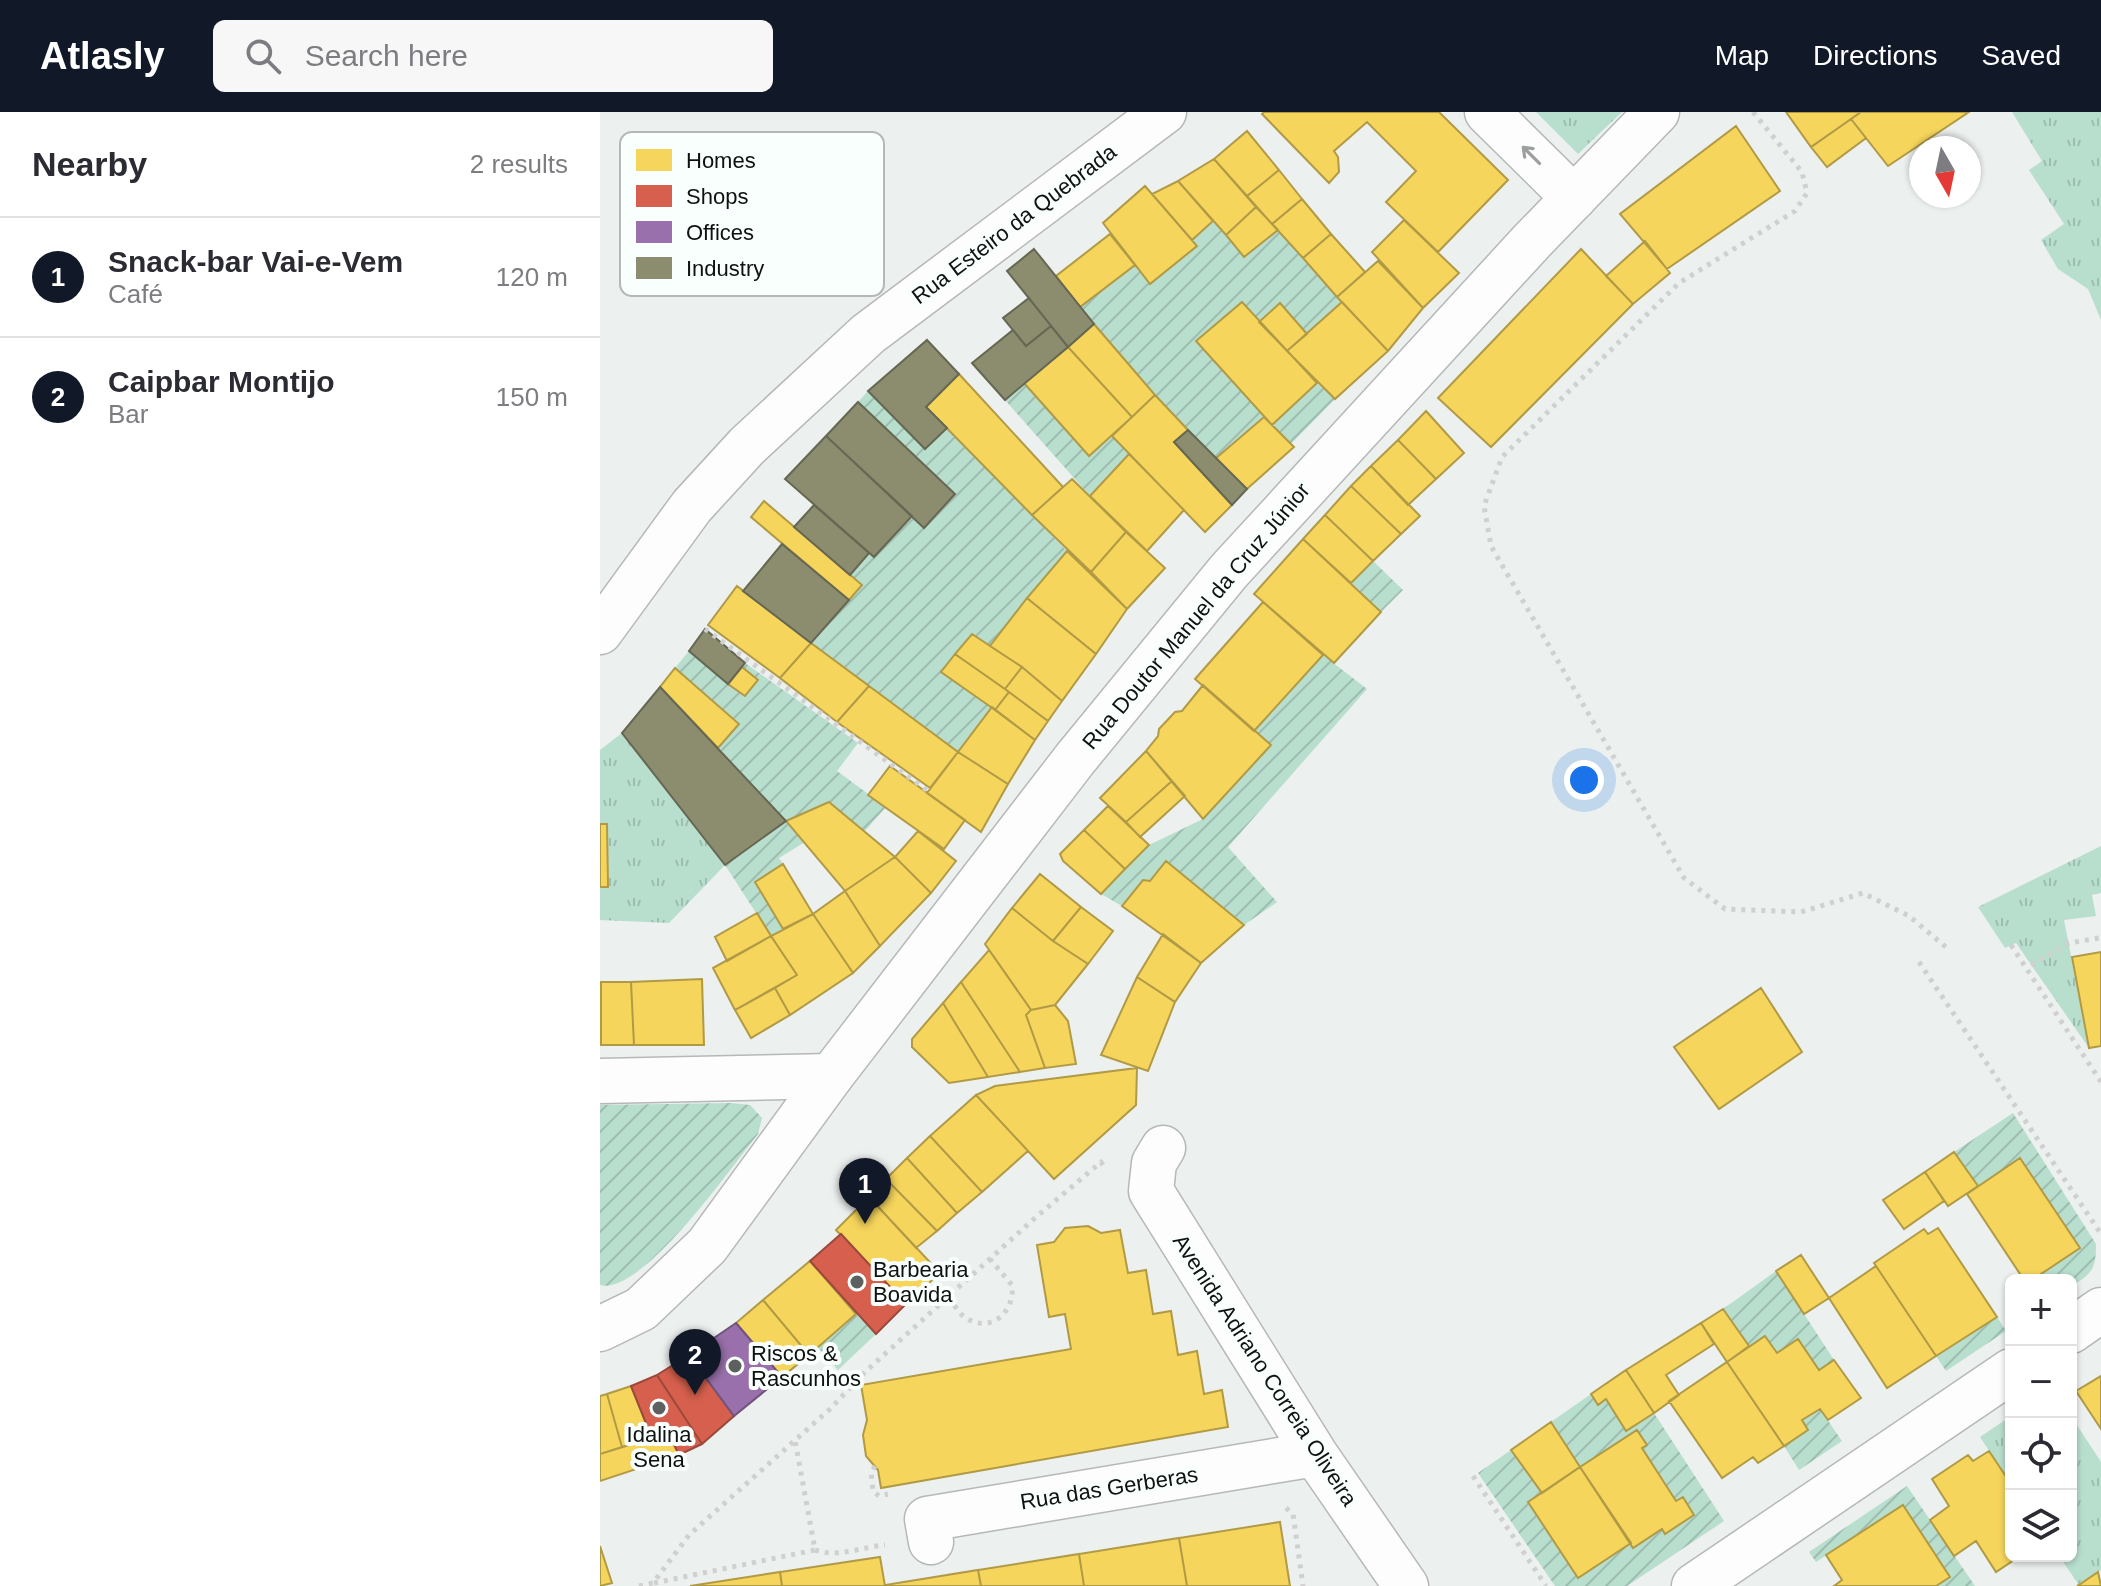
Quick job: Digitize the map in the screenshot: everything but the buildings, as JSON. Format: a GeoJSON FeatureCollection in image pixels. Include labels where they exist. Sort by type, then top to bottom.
{"type":"FeatureCollection","features":[{"type":"Feature","properties":{"kind":"street","name":"Rua Esteiro da Quebrada"},"geometry":{"type":"LineString","coordinates":[[600,632],[692,506],[747,446],[868,334],[1164,112]]}},
{"type":"Feature","properties":{"kind":"street"},"geometry":{"type":"LineString","coordinates":[[1487,112],[1574,198]]}},
{"type":"Feature","properties":{"kind":"street","name":"Rua Doutor Manuel da Cruz Júnior"},"geometry":{"type":"LineString","coordinates":[[600,1329],[641,1309],[707,1246],[831,1076],[1075,759],[1229,571],[1657,112]]}},
{"type":"Feature","properties":{"kind":"street"},"geometry":{"type":"LineString","coordinates":[[600,1081],[831,1076]]}},
{"type":"Feature","properties":{"kind":"street","name":"Avenida Adriano Correia Oliveira"},"geometry":{"type":"LineString","coordinates":[[1163,1148],[1154,1163],[1151,1191],[1315,1454],[1406,1586]]}},
{"type":"Feature","properties":{"kind":"street"},"geometry":{"type":"LineString","coordinates":[[2077,1327],[2101,1310]]}},
{"type":"Feature","properties":{"kind":"street"},"geometry":{"type":"LineString","coordinates":[[1694,1586],[2005,1375]]}},
{"type":"Feature","properties":{"kind":"street","name":"Rua das Gerberas"},"geometry":{"type":"LineString","coordinates":[[931,1542],[927,1519],[1315,1454]]}},
{"type":"Feature","properties":{"kind":"path"},"geometry":{"type":"LineString","coordinates":[[1753,112],[1802,172],[1807,193],[1795,211],[1679,283],[1502,457],[1484,506],[1491,546],[1684,878],[1725,909],[1801,912],[1863,893],[1909,916],[1947,948]]}},
{"type":"Feature","properties":{"kind":"path"},"geometry":{"type":"LineString","coordinates":[[705,629],[928,791]]}},
{"type":"Feature","properties":{"kind":"path"},"geometry":{"type":"LineString","coordinates":[[2031,965],[2069,943],[2099,938]]}},
{"type":"Feature","properties":{"kind":"path"},"geometry":{"type":"LineString","coordinates":[[2011,945],[2101,1082]]}},
{"type":"Feature","properties":{"kind":"path"},"geometry":{"type":"LineString","coordinates":[[1919,962],[2101,1234]]}},
{"type":"Feature","properties":{"kind":"path"},"geometry":{"type":"LineString","coordinates":[[653,1583],[689,1535],[990,1259],[1101,1162],[1114,1181]]}},
{"type":"Feature","properties":{"kind":"path"},"geometry":{"type":"LineString","coordinates":[[949,1297],[961,1314],[978,1323],[998,1320],[1006,1313],[1011,1304],[1012,1285],[990,1259]]}},
{"type":"Feature","properties":{"kind":"path"},"geometry":{"type":"LineString","coordinates":[[639,1586],[815,1550],[795,1440]]}},
{"type":"Feature","properties":{"kind":"path"},"geometry":{"type":"LineString","coordinates":[[875,1466],[871,1472],[873,1491],[879,1496],[894,1493]]}},
{"type":"Feature","properties":{"kind":"path"},"geometry":{"type":"LineString","coordinates":[[1473,1476],[1546,1586]]}},
{"type":"Feature","properties":{"kind":"green space"},"geometry":{"type":"Polygon","coordinates":[[[1536,112],[1622,112],[1578,154],[1536,112]]]}},
{"type":"Feature","properties":{"kind":"green space"},"geometry":{"type":"Polygon","coordinates":[[[2012,112],[2101,112],[2101,320],[2088,289],[2058,269],[2041,240],[2064,224],[2029,170],[2042,161],[2012,112]]]}},
{"type":"Feature","properties":{"kind":"green space"},"geometry":{"type":"Polygon","coordinates":[[[1213,221],[1244,257],[1278,230],[1342,302],[1307,334],[1280,304],[1259,322],[1197,341],[1264,417],[1215,459],[1080,307],[1135,265],[1151,284],[1196,246],[1192,240],[1213,221]]]}},
{"type":"Feature","properties":{"kind":"green space"},"geometry":{"type":"Polygon","coordinates":[[[1024,383],[1089,456],[1112,436],[1129,454],[1090,496],[1005,400],[1024,383]]]}},
{"type":"Feature","properties":{"kind":"green space"},"geometry":{"type":"Polygon","coordinates":[[[1317,383],[1335,399],[1291,444],[1272,425],[1317,383]]]}},
{"type":"Feature","properties":{"kind":"green space"},"geometry":{"type":"Polygon","coordinates":[[[868,391],[925,448],[947,428],[1067,551],[990,646],[972,634],[941,671],[992,707],[958,752],[811,643],[862,585],[850,575],[869,553],[874,557],[912,516],[924,527],[955,495],[858,402],[868,391]]]}},
{"type":"Feature","properties":{"kind":"green space"},"geometry":{"type":"Polygon","coordinates":[[[1373,561],[1403,590],[1381,612],[1351,583],[1373,561]]]}},
{"type":"Feature","properties":{"kind":"green space"},"geometry":{"type":"Polygon","coordinates":[[[689,651],[745,696],[758,680],[742,667],[745,663],[858,743],[837,771],[886,807],[864,832],[829,803],[786,820],[805,842],[779,858],[783,864],[755,882],[783,929],[771,936],[725,865],[785,820],[718,748],[739,723],[675,668],[689,651]]]}},
{"type":"Feature","properties":{"kind":"green space"},"geometry":{"type":"Polygon","coordinates":[[[1323,655],[1367,689],[1228,847],[1277,902],[1244,925],[1166,861],[1150,881],[1143,881],[1122,906],[1101,894],[1149,845],[1203,819],[1254,731],[1323,655]]]}},
{"type":"Feature","properties":{"kind":"green space"},"geometry":{"type":"Polygon","coordinates":[[[622,733],[725,865],[669,923],[600,920],[600,887],[608,886],[607,825],[600,824],[600,750],[622,733]]]}},
{"type":"Feature","properties":{"kind":"green space"},"geometry":{"type":"Polygon","coordinates":[[[2101,846],[2101,893],[2092,895],[2096,916],[2064,920],[2089,1048],[2016,943],[2005,948],[1978,907],[2101,846]]]}},
{"type":"Feature","properties":{"kind":"green space"},"geometry":{"type":"Polygon","coordinates":[[[600,1105],[750,1105],[762,1118],[758,1134],[708,1199],[662,1250],[639,1271],[618,1283],[600,1285],[600,1105]]]}},
{"type":"Feature","properties":{"kind":"green space"},"geometry":{"type":"Polygon","coordinates":[[[2013,1113],[2096,1244],[2095,1260],[2084,1278],[2077,1283],[2077,1274],[2031,1274],[2020,1158],[1978,1186],[1954,1152],[2013,1113]]]}},
{"type":"Feature","properties":{"kind":"green space"},"geometry":{"type":"Polygon","coordinates":[[[1776,1271],[1834,1360],[1819,1370],[1798,1339],[1777,1353],[1765,1336],[1749,1346],[1723,1309],[1776,1271]]]}},
{"type":"Feature","properties":{"kind":"green space"},"geometry":{"type":"Polygon","coordinates":[[[856,1314],[876,1334],[838,1370],[818,1348],[856,1314]]]}},
{"type":"Feature","properties":{"kind":"green space"},"geometry":{"type":"Polygon","coordinates":[[[1997,1317],[2005,1329],[1946,1371],[1936,1356],[1997,1317]]]}},
{"type":"Feature","properties":{"kind":"green space"},"geometry":{"type":"Polygon","coordinates":[[[1591,1394],[1598,1404],[1606,1399],[1626,1430],[1654,1413],[1724,1521],[1627,1586],[1555,1586],[1478,1473],[1511,1450],[1542,1493],[1528,1503],[1578,1578],[1631,1543],[1633,1548],[1662,1529],[1666,1534],[1694,1516],[1683,1497],[1676,1501],[1642,1448],[1646,1445],[1638,1431],[1580,1467],[1551,1422],[1591,1394]]]}},
{"type":"Feature","properties":{"kind":"green space"},"geometry":{"type":"Polygon","coordinates":[[[1820,1409],[1842,1441],[1799,1470],[1784,1446],[1808,1430],[1802,1420],[1820,1409]]]}},
{"type":"Feature","properties":{"kind":"green space"},"geometry":{"type":"Polygon","coordinates":[[[2005,1420],[2005,1475],[1980,1437],[2005,1420]]]}},
{"type":"Feature","properties":{"kind":"green space"},"geometry":{"type":"Polygon","coordinates":[[[2077,1425],[2101,1462],[2101,1570],[2079,1585],[2063,1562],[2077,1562],[2077,1425]]]}},
{"type":"Feature","properties":{"kind":"green space"},"geometry":{"type":"Polygon","coordinates":[[[1907,1486],[1975,1586],[1936,1586],[1950,1576],[1903,1505],[1816,1562],[1809,1552],[1907,1486]]]}},
{"type":"Feature","properties":{"kind":"place","name":"Snack-bar Vai-e-Vem"},"geometry":{"type":"Point","coordinates":[865,1224]}},
{"type":"Feature","properties":{"kind":"place","name":"Barbearia Boavida"},"geometry":{"type":"Point","coordinates":[857,1282]}},
{"type":"Feature","properties":{"kind":"place","name":"Riscos & Rascunhos"},"geometry":{"type":"Point","coordinates":[735,1366]}},
{"type":"Feature","properties":{"kind":"place","name":"Caipbar Montijo"},"geometry":{"type":"Point","coordinates":[695,1395]}},
{"type":"Feature","properties":{"kind":"place","name":"Idalina Sena"},"geometry":{"type":"Point","coordinates":[659,1408]}}]}
